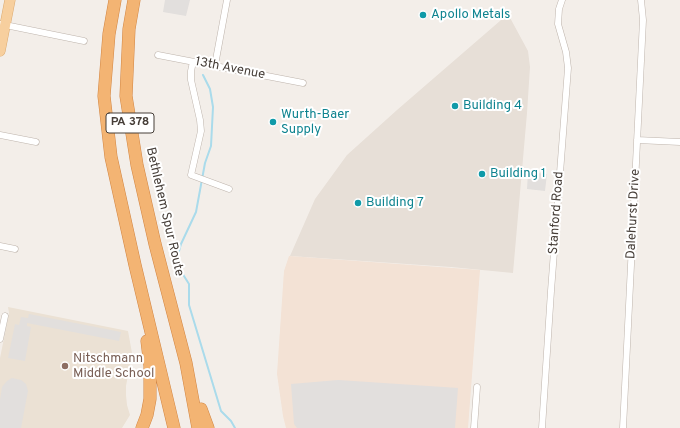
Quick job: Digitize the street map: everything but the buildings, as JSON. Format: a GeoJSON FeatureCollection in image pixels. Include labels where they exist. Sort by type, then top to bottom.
{"type":"FeatureCollection","features":[{"type":"Feature","properties":{"kind":"highway","name":"PA 378"},"geometry":{"type":"LineString","coordinates":[[115,0],[109,34],[104,96],[111,157],[174,428]]}},
{"type":"Feature","properties":{"kind":"highway","name":"Bethlehem Spur Route"},"geometry":{"type":"LineString","coordinates":[[134,0],[129,30],[126,96],[137,165],[155,244],[186,363],[198,428]]}},
{"type":"Feature","properties":{"kind":"highway"},"geometry":{"type":"LineString","coordinates":[[135,265],[151,377],[148,415],[142,428]]}},
{"type":"Feature","properties":{"kind":"highway"},"geometry":{"type":"LineString","coordinates":[[186,363],[208,428]]}},
{"type":"Feature","properties":{"kind":"main road"},"geometry":{"type":"LineString","coordinates":[[0,51],[3,25],[10,0]]}},
{"type":"Feature","properties":{"kind":"street"},"geometry":{"type":"LineString","coordinates":[[215,65],[227,0]]}},
{"type":"Feature","properties":{"kind":"street","name":"Stanford Road"},"geometry":{"type":"LineString","coordinates":[[542,428],[568,68],[566,52],[558,24],[559,9],[562,0]]}},
{"type":"Feature","properties":{"kind":"street","name":"Dalehurst Drive"},"geometry":{"type":"LineString","coordinates":[[623,428],[643,20],[641,0]]}},
{"type":"Feature","properties":{"kind":"street"},"geometry":{"type":"LineString","coordinates":[[3,25],[84,40]]}},
{"type":"Feature","properties":{"kind":"street","name":"13th Avenue"},"geometry":{"type":"LineString","coordinates":[[158,55],[302,83]]}},
{"type":"Feature","properties":{"kind":"street"},"geometry":{"type":"LineString","coordinates":[[193,62],[191,80],[201,131],[191,175],[229,189]]}},
{"type":"Feature","properties":{"kind":"street"},"geometry":{"type":"LineString","coordinates":[[0,135],[36,142]]}},
{"type":"Feature","properties":{"kind":"street"},"geometry":{"type":"LineString","coordinates":[[637,140],[680,142]]}},
{"type":"Feature","properties":{"kind":"street"},"geometry":{"type":"LineString","coordinates":[[0,246],[14,249]]}},
{"type":"Feature","properties":{"kind":"street"},"geometry":{"type":"LineString","coordinates":[[0,339],[5,316]]}},
{"type":"Feature","properties":{"kind":"street"},"geometry":{"type":"LineString","coordinates":[[474,428],[477,387]]}},
{"type":"Feature","properties":{"kind":"shaded area"},"geometry":{"type":"Polygon","coordinates":[[[165,0],[190,0],[186,16],[163,12],[165,0]]]}},
{"type":"Feature","properties":{"kind":"shaded area"},"geometry":{"type":"Polygon","coordinates":[[[508,14],[528,51],[530,67],[513,273],[451,267],[290,256],[315,199],[347,155],[508,14]]]}},
{"type":"Feature","properties":{"kind":"shaded area"},"geometry":{"type":"Polygon","coordinates":[[[528,172],[547,174],[545,191],[527,189],[528,172]]]}},
{"type":"Feature","properties":{"kind":"shaded area"},"geometry":{"type":"Polygon","coordinates":[[[289,256],[480,270],[468,428],[286,428],[277,374],[284,271],[289,256]]]}},
{"type":"Feature","properties":{"kind":"shaded area","name":"Nitschmann Middle School"},"geometry":{"type":"Polygon","coordinates":[[[8,307],[128,331],[132,353],[126,386],[126,395],[130,415],[122,428],[0,428],[0,358],[9,313],[8,307]]]}},
{"type":"Feature","properties":{"kind":"shaded area"},"geometry":{"type":"Polygon","coordinates":[[[29,314],[121,332],[119,341],[27,323],[27,326],[31,327],[25,361],[8,358],[15,324],[19,325],[21,317],[28,318],[29,314]]]}},
{"type":"Feature","properties":{"kind":"shaded area"},"geometry":{"type":"Polygon","coordinates":[[[12,378],[21,380],[26,384],[28,391],[21,428],[0,428],[0,400],[2,387],[12,378]]]}},
{"type":"Feature","properties":{"kind":"shaded area"},"geometry":{"type":"Polygon","coordinates":[[[338,380],[458,388],[455,428],[297,428],[294,424],[291,384],[338,380]]]}},
{"type":"Feature","properties":{"kind":"waterway"},"geometry":{"type":"LineString","coordinates":[[203,75],[210,89],[213,107],[211,146],[205,163],[196,212],[181,244],[177,258],[177,265],[189,284],[189,305],[221,411],[231,421],[235,428]]}},
{"type":"Feature","properties":{"kind":"place","name":"Apollo Metals"},"geometry":{"type":"Point","coordinates":[423,15]}},
{"type":"Feature","properties":{"kind":"place","name":"Building 4"},"geometry":{"type":"Point","coordinates":[455,106]}},
{"type":"Feature","properties":{"kind":"place","name":"Wurth-Baer Supply"},"geometry":{"type":"Point","coordinates":[273,122]}},
{"type":"Feature","properties":{"kind":"place","name":"Building 1"},"geometry":{"type":"Point","coordinates":[482,174]}},
{"type":"Feature","properties":{"kind":"place","name":"Building 7"},"geometry":{"type":"Point","coordinates":[358,203]}},
{"type":"Feature","properties":{"kind":"place","name":"Nitschmann Middle School"},"geometry":{"type":"Point","coordinates":[65,366]}}]}
